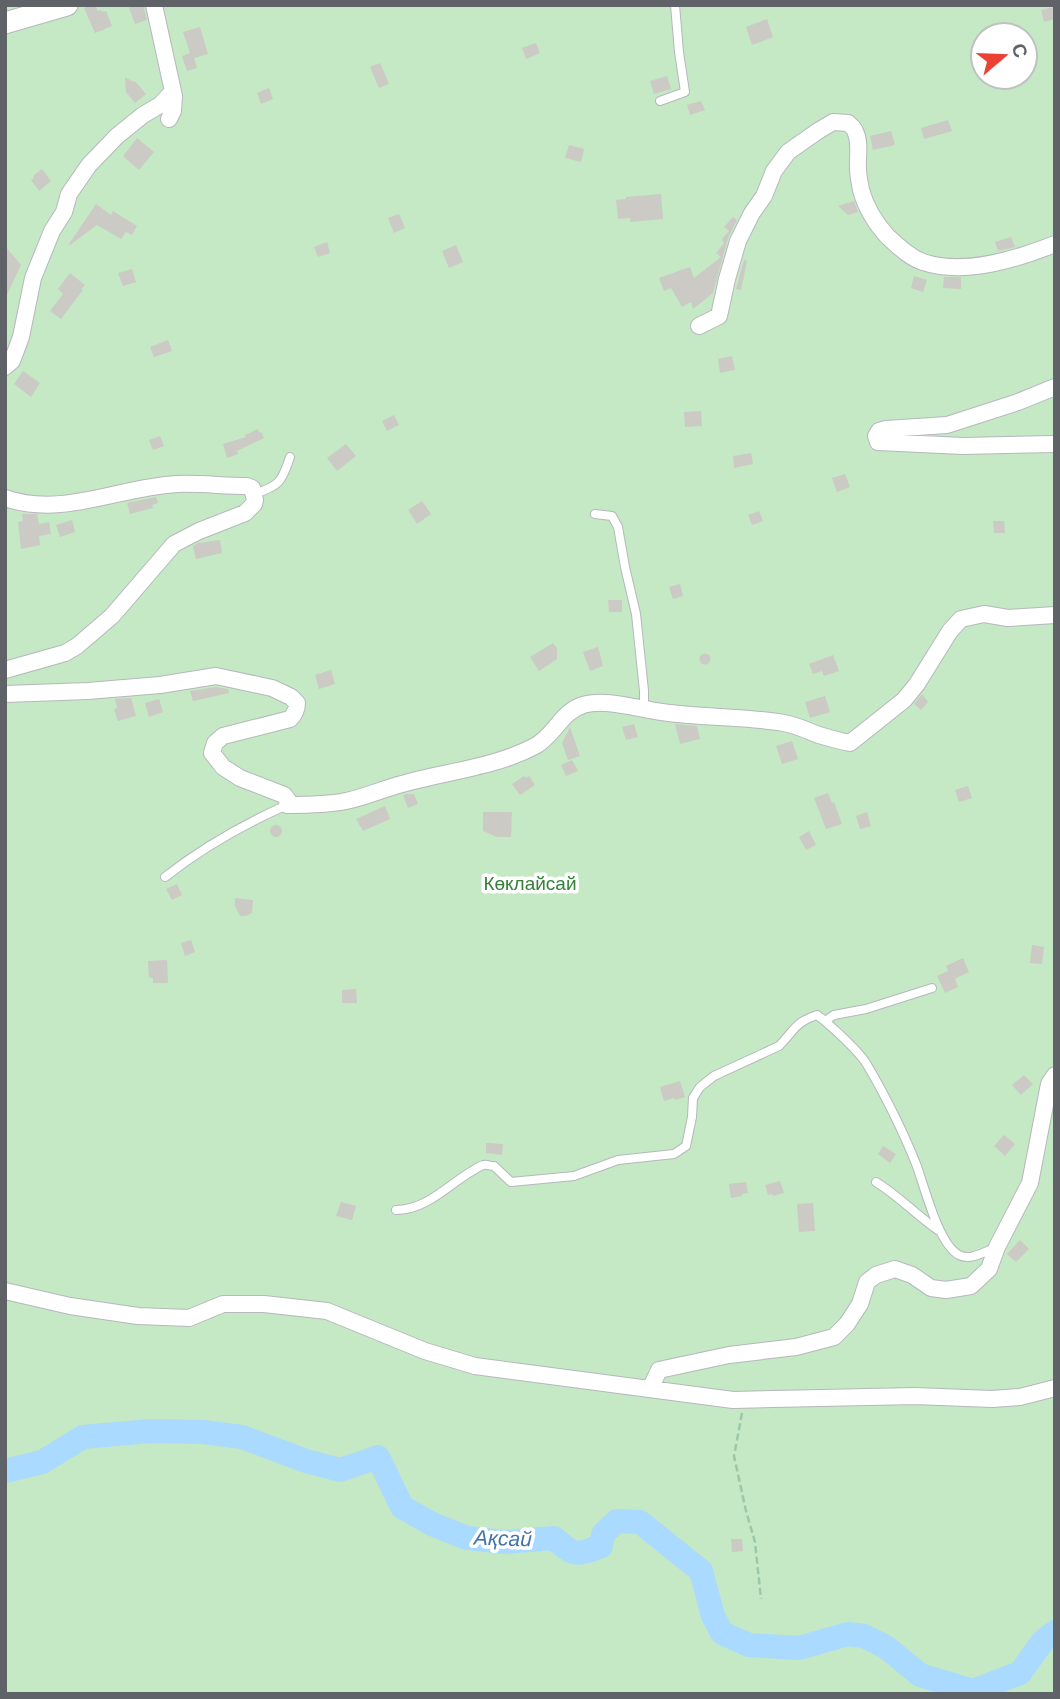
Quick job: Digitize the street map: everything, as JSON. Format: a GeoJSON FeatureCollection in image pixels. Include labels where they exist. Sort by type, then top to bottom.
{"type":"FeatureCollection","features":[{"type":"Feature","properties":{"kind":"street"},"geometry":{"type":"LineString","coordinates":[[5,23],[66,5]]}},
{"type":"Feature","properties":{"kind":"street"},"geometry":{"type":"LineString","coordinates":[[154,5],[173,91],[173,111],[169,119]]}},
{"type":"Feature","properties":{"kind":"street"},"geometry":{"type":"LineString","coordinates":[[5,367],[12,361],[21,337],[33,278],[52,230],[64,212],[69,194],[89,164],[117,136],[160,105],[173,91]]}},
{"type":"Feature","properties":{"kind":"street"},"geometry":{"type":"LineString","coordinates":[[699,326],[719,316],[738,241],[764,196],[774,171],[788,152],[833,122],[848,123],[855,131],[862,192],[870,213],[882,231],[921,262],[968,267],[994,263],[1055,243]]}},
{"type":"Feature","properties":{"kind":"street"},"geometry":{"type":"LineString","coordinates":[[1055,387],[947,425],[886,429],[879,431],[876,436],[878,442],[892,444],[1055,444]]}},
{"type":"Feature","properties":{"kind":"street"},"geometry":{"type":"LineString","coordinates":[[5,498],[44,506],[178,484],[247,486],[251,488],[255,500],[245,513],[174,544],[112,616],[77,646],[65,653],[5,670]]}},
{"type":"Feature","properties":{"kind":"street"},"geometry":{"type":"LineString","coordinates":[[5,694],[160,685],[216,676],[272,688],[297,703],[293,715],[289,719],[223,736],[215,743],[212,754],[240,778],[284,795],[288,800],[287,805],[344,802],[400,784],[511,756],[536,746],[550,735],[571,710],[583,704],[600,702],[664,713],[787,723],[850,743],[904,700],[961,619],[985,614],[1008,618],[1055,615]]}},
{"type":"Feature","properties":{"kind":"street"},"geometry":{"type":"LineString","coordinates":[[650,1389],[659,1370],[729,1355],[796,1348],[834,1337],[847,1324],[860,1304],[867,1282],[876,1275],[895,1269],[912,1275],[931,1288],[946,1290],[971,1286],[989,1269],[1030,1183],[1049,1084],[1054,1077]]}},
{"type":"Feature","properties":{"kind":"street"},"geometry":{"type":"LineString","coordinates":[[5,1291],[70,1306],[138,1316],[189,1318],[223,1304],[264,1304],[327,1311],[425,1351],[475,1366],[733,1400],[915,1396],[992,1399],[1020,1397],[1055,1388]]}},
{"type":"Feature","properties":{"kind":"lane"},"geometry":{"type":"LineString","coordinates":[[660,101],[685,92],[675,5]]}},
{"type":"Feature","properties":{"kind":"lane"},"geometry":{"type":"LineString","coordinates":[[254,494],[268,489],[283,478],[290,457]]}},
{"type":"Feature","properties":{"kind":"lane"},"geometry":{"type":"LineString","coordinates":[[595,514],[612,516],[618,527],[636,614],[644,709]]}},
{"type":"Feature","properties":{"kind":"lane"},"geometry":{"type":"LineString","coordinates":[[165,877],[221,838],[287,805]]}},
{"type":"Feature","properties":{"kind":"lane"},"geometry":{"type":"LineString","coordinates":[[825,1021],[834,1015],[866,1009],[932,988]]}},
{"type":"Feature","properties":{"kind":"lane"},"geometry":{"type":"LineString","coordinates":[[396,1210],[404,1210],[439,1195],[483,1165],[494,1166],[511,1182],[574,1176],[618,1160],[674,1154],[685,1146],[692,1117],[693,1098],[701,1087],[714,1076],[779,1046],[804,1019],[817,1015],[841,1035],[864,1061],[899,1124],[941,1231],[952,1250],[961,1257],[973,1257],[998,1247]]}},
{"type":"Feature","properties":{"kind":"lane"},"geometry":{"type":"LineString","coordinates":[[876,1182],[897,1195],[918,1216],[941,1231]]}},
{"type":"Feature","properties":{"kind":"path"},"geometry":{"type":"LineString","coordinates":[[744,1399],[734,1456],[755,1542],[761,1599]]}},
{"type":"Feature","properties":{"kind":"green space","name":"Көклайсай"},"geometry":{"type":"Polygon","coordinates":[[[5,5],[1055,5],[1055,1694],[5,1694],[5,5]]]}},
{"type":"Feature","properties":{"kind":"building"},"geometry":{"type":"Polygon","coordinates":[[[95,5],[98,11],[106,11],[112,26],[95,33],[84,8],[95,5]]]}},
{"type":"Feature","properties":{"kind":"building"},"geometry":{"type":"Polygon","coordinates":[[[128,5],[143,5],[147,20],[135,24],[128,5]]]}},
{"type":"Feature","properties":{"kind":"building"},"geometry":{"type":"Polygon","coordinates":[[[1055,7],[1055,19],[1044,22],[1041,10],[1055,7]]]}},
{"type":"Feature","properties":{"kind":"building"},"geometry":{"type":"Polygon","coordinates":[[[767,19],[773,37],[752,45],[746,27],[767,19]]]}},
{"type":"Feature","properties":{"kind":"building"},"geometry":{"type":"Polygon","coordinates":[[[200,27],[208,54],[194,58],[197,68],[187,71],[182,56],[190,53],[183,32],[200,27]]]}},
{"type":"Feature","properties":{"kind":"building"},"geometry":{"type":"Polygon","coordinates":[[[536,43],[540,53],[526,59],[522,48],[536,43]]]}},
{"type":"Feature","properties":{"kind":"building"},"geometry":{"type":"Polygon","coordinates":[[[380,63],[389,84],[379,88],[370,67],[380,63]]]}},
{"type":"Feature","properties":{"kind":"building"},"geometry":{"type":"Polygon","coordinates":[[[667,76],[671,89],[654,94],[650,81],[667,76]]]}},
{"type":"Feature","properties":{"kind":"building"},"geometry":{"type":"Polygon","coordinates":[[[125,77],[135,81],[146,94],[135,103],[126,92],[125,77]]]}},
{"type":"Feature","properties":{"kind":"building"},"geometry":{"type":"Polygon","coordinates":[[[269,88],[273,99],[261,104],[257,93],[269,88]]]}},
{"type":"Feature","properties":{"kind":"building"},"geometry":{"type":"Polygon","coordinates":[[[701,101],[705,110],[690,115],[687,105],[701,101]]]}},
{"type":"Feature","properties":{"kind":"building"},"geometry":{"type":"Polygon","coordinates":[[[948,120],[952,131],[924,139],[921,128],[948,120]]]}},
{"type":"Feature","properties":{"kind":"building"},"geometry":{"type":"Polygon","coordinates":[[[891,131],[895,145],[873,150],[870,136],[891,131]]]}},
{"type":"Feature","properties":{"kind":"building"},"geometry":{"type":"Polygon","coordinates":[[[137,138],[154,152],[139,170],[123,156],[137,138]]]}},
{"type":"Feature","properties":{"kind":"building"},"geometry":{"type":"Polygon","coordinates":[[[569,145],[584,149],[581,162],[565,158],[569,145]]]}},
{"type":"Feature","properties":{"kind":"building"},"geometry":{"type":"Polygon","coordinates":[[[42,169],[51,181],[39,191],[31,180],[42,169]]]}},
{"type":"Feature","properties":{"kind":"building"},"geometry":{"type":"Polygon","coordinates":[[[661,194],[663,219],[630,222],[630,218],[618,219],[616,200],[661,194]]]}},
{"type":"Feature","properties":{"kind":"building"},"geometry":{"type":"Polygon","coordinates":[[[854,201],[858,212],[848,215],[838,206],[854,201]]]}},
{"type":"Feature","properties":{"kind":"building"},"geometry":{"type":"Polygon","coordinates":[[[96,204],[111,215],[113,211],[137,226],[132,235],[126,232],[121,239],[97,225],[70,245],[69,244],[96,204]]]}},
{"type":"Feature","properties":{"kind":"building"},"geometry":{"type":"Polygon","coordinates":[[[399,214],[405,228],[394,233],[388,218],[399,214]]]}},
{"type":"Feature","properties":{"kind":"building"},"geometry":{"type":"Polygon","coordinates":[[[733,217],[737,220],[728,238],[713,293],[693,309],[691,302],[682,307],[671,288],[664,291],[659,278],[690,267],[694,278],[721,257],[716,253],[729,231],[724,227],[733,217]]]}},
{"type":"Feature","properties":{"kind":"building"},"geometry":{"type":"Polygon","coordinates":[[[1011,237],[1015,247],[998,251],[995,242],[1011,237]]]}},
{"type":"Feature","properties":{"kind":"building"},"geometry":{"type":"Polygon","coordinates":[[[327,242],[330,253],[318,257],[314,247],[327,242]]]}},
{"type":"Feature","properties":{"kind":"building"},"geometry":{"type":"Polygon","coordinates":[[[456,245],[463,262],[449,268],[442,251],[456,245]]]}},
{"type":"Feature","properties":{"kind":"building"},"geometry":{"type":"Polygon","coordinates":[[[5,246],[21,265],[5,299],[5,246]]]}},
{"type":"Feature","properties":{"kind":"building"},"geometry":{"type":"Polygon","coordinates":[[[744,260],[747,261],[741,290],[736,289],[744,260]]]}},
{"type":"Feature","properties":{"kind":"building"},"geometry":{"type":"Polygon","coordinates":[[[132,269],[136,282],[123,286],[118,273],[132,269]]]}},
{"type":"Feature","properties":{"kind":"building"},"geometry":{"type":"Polygon","coordinates":[[[70,273],[85,285],[61,319],[50,311],[63,294],[58,289],[70,273]]]}},
{"type":"Feature","properties":{"kind":"building"},"geometry":{"type":"Polygon","coordinates":[[[914,276],[927,280],[923,292],[911,288],[914,276]]]}},
{"type":"Feature","properties":{"kind":"building"},"geometry":{"type":"Polygon","coordinates":[[[944,277],[961,277],[961,289],[943,288],[944,277]]]}},
{"type":"Feature","properties":{"kind":"building"},"geometry":{"type":"Polygon","coordinates":[[[168,340],[172,351],[154,357],[150,347],[168,340]]]}},
{"type":"Feature","properties":{"kind":"building"},"geometry":{"type":"Polygon","coordinates":[[[732,356],[735,370],[720,373],[718,359],[732,356]]]}},
{"type":"Feature","properties":{"kind":"building"},"geometry":{"type":"Polygon","coordinates":[[[23,371],[40,383],[31,397],[14,384],[23,371]]]}},
{"type":"Feature","properties":{"kind":"building"},"geometry":{"type":"Polygon","coordinates":[[[701,411],[702,426],[685,427],[684,412],[701,411]]]}},
{"type":"Feature","properties":{"kind":"building"},"geometry":{"type":"Polygon","coordinates":[[[394,415],[399,425],[387,431],[382,421],[394,415]]]}},
{"type":"Feature","properties":{"kind":"building"},"geometry":{"type":"Polygon","coordinates":[[[258,429],[264,438],[227,458],[223,444],[246,437],[245,435],[258,429]]]}},
{"type":"Feature","properties":{"kind":"building"},"geometry":{"type":"Polygon","coordinates":[[[160,436],[164,446],[153,450],[149,440],[160,436]]]}},
{"type":"Feature","properties":{"kind":"building"},"geometry":{"type":"Polygon","coordinates":[[[346,444],[356,456],[337,471],[327,458],[346,444]]]}},
{"type":"Feature","properties":{"kind":"building"},"geometry":{"type":"Polygon","coordinates":[[[751,453],[753,464],[734,468],[733,456],[751,453]]]}},
{"type":"Feature","properties":{"kind":"building"},"geometry":{"type":"Polygon","coordinates":[[[845,474],[850,487],[837,492],[832,478],[845,474]]]}},
{"type":"Feature","properties":{"kind":"building"},"geometry":{"type":"Polygon","coordinates":[[[156,497],[158,503],[152,505],[153,508],[130,514],[127,503],[156,497]]]}},
{"type":"Feature","properties":{"kind":"building"},"geometry":{"type":"Polygon","coordinates":[[[422,501],[431,514],[417,524],[408,510],[422,501]]]}},
{"type":"Feature","properties":{"kind":"building"},"geometry":{"type":"Polygon","coordinates":[[[759,511],[763,521],[752,525],[748,515],[759,511]]]}},
{"type":"Feature","properties":{"kind":"building"},"geometry":{"type":"Polygon","coordinates":[[[22,514],[37,514],[39,524],[49,522],[51,534],[39,536],[40,545],[21,549],[18,522],[23,521],[22,514]]]}},
{"type":"Feature","properties":{"kind":"building"},"geometry":{"type":"Polygon","coordinates":[[[72,520],[75,532],[60,537],[56,525],[72,520]]]}},
{"type":"Feature","properties":{"kind":"building"},"geometry":{"type":"Polygon","coordinates":[[[993,521],[1004,521],[1005,533],[994,533],[993,521]]]}},
{"type":"Feature","properties":{"kind":"building"},"geometry":{"type":"Polygon","coordinates":[[[220,540],[222,553],[196,559],[193,546],[220,540]]]}},
{"type":"Feature","properties":{"kind":"building"},"geometry":{"type":"Polygon","coordinates":[[[680,584],[683,596],[673,599],[669,587],[680,584]]]}},
{"type":"Feature","properties":{"kind":"building"},"geometry":{"type":"Polygon","coordinates":[[[608,600],[622,600],[622,612],[609,612],[608,600]]]}},
{"type":"Feature","properties":{"kind":"building"},"geometry":{"type":"Polygon","coordinates":[[[553,643],[557,648],[557,659],[539,671],[530,657],[553,643]]]}},
{"type":"Feature","properties":{"kind":"building"},"geometry":{"type":"Polygon","coordinates":[[[598,647],[603,666],[590,671],[583,652],[598,647]]]}},
{"type":"Feature","properties":{"kind":"building"},"geometry":{"type":"Polygon","coordinates":[[[705,653],[711,659],[705,665],[699,659],[705,653]]]}},
{"type":"Feature","properties":{"kind":"building"},"geometry":{"type":"Polygon","coordinates":[[[833,655],[839,671],[824,676],[822,671],[813,674],[809,664],[833,655]]]}},
{"type":"Feature","properties":{"kind":"building"},"geometry":{"type":"Polygon","coordinates":[[[331,670],[335,684],[319,689],[315,675],[331,670]]]}},
{"type":"Feature","properties":{"kind":"building"},"geometry":{"type":"Polygon","coordinates":[[[216,687],[228,689],[229,693],[193,701],[190,691],[216,687]]]}},
{"type":"Feature","properties":{"kind":"building"},"geometry":{"type":"Polygon","coordinates":[[[922,694],[928,702],[921,710],[914,704],[922,694]]]}},
{"type":"Feature","properties":{"kind":"building"},"geometry":{"type":"Polygon","coordinates":[[[825,696],[830,712],[810,718],[805,702],[825,696]]]}},
{"type":"Feature","properties":{"kind":"building"},"geometry":{"type":"Polygon","coordinates":[[[131,698],[136,716],[118,721],[114,709],[117,708],[115,699],[131,698]]]}},
{"type":"Feature","properties":{"kind":"building"},"geometry":{"type":"Polygon","coordinates":[[[159,699],[163,712],[149,717],[145,703],[159,699]]]}},
{"type":"Feature","properties":{"kind":"building"},"geometry":{"type":"Polygon","coordinates":[[[634,724],[638,737],[626,740],[622,727],[634,724]]]}},
{"type":"Feature","properties":{"kind":"building"},"geometry":{"type":"Polygon","coordinates":[[[675,724],[697,726],[700,739],[680,744],[675,724]]]}},
{"type":"Feature","properties":{"kind":"building"},"geometry":{"type":"Polygon","coordinates":[[[570,727],[580,756],[568,760],[562,743],[570,727]]]}},
{"type":"Feature","properties":{"kind":"building"},"geometry":{"type":"Polygon","coordinates":[[[792,741],[798,759],[782,764],[776,746],[792,741]]]}},
{"type":"Feature","properties":{"kind":"building"},"geometry":{"type":"Polygon","coordinates":[[[572,760],[578,771],[566,776],[561,765],[572,760]]]}},
{"type":"Feature","properties":{"kind":"building"},"geometry":{"type":"Polygon","coordinates":[[[524,776],[529,776],[535,785],[520,795],[512,784],[524,776]]]}},
{"type":"Feature","properties":{"kind":"building"},"geometry":{"type":"Polygon","coordinates":[[[968,786],[972,798],[959,802],[955,790],[968,786]]]}},
{"type":"Feature","properties":{"kind":"building"},"geometry":{"type":"Polygon","coordinates":[[[828,793],[842,824],[826,829],[814,798],[828,793]]]}},
{"type":"Feature","properties":{"kind":"building"},"geometry":{"type":"Polygon","coordinates":[[[414,794],[418,804],[408,808],[403,795],[414,794]]]}},
{"type":"Feature","properties":{"kind":"building"},"geometry":{"type":"Polygon","coordinates":[[[385,806],[390,819],[363,831],[356,819],[385,806]]]}},
{"type":"Feature","properties":{"kind":"building"},"geometry":{"type":"Polygon","coordinates":[[[483,812],[512,812],[511,837],[497,837],[483,831],[483,812]]]}},
{"type":"Feature","properties":{"kind":"building"},"geometry":{"type":"Polygon","coordinates":[[[867,812],[871,826],[860,829],[856,816],[867,812]]]}},
{"type":"Feature","properties":{"kind":"building"},"geometry":{"type":"Polygon","coordinates":[[[271,826],[281,826],[281,836],[271,836],[271,826]]]}},
{"type":"Feature","properties":{"kind":"building"},"geometry":{"type":"Polygon","coordinates":[[[809,831],[816,845],[806,850],[799,837],[809,831]]]}},
{"type":"Feature","properties":{"kind":"building"},"geometry":{"type":"Polygon","coordinates":[[[525,880],[528,889],[518,893],[515,883],[525,880]]]}},
{"type":"Feature","properties":{"kind":"building"},"geometry":{"type":"Polygon","coordinates":[[[177,884],[182,895],[172,900],[166,889],[177,884]]]}},
{"type":"Feature","properties":{"kind":"building"},"geometry":{"type":"Polygon","coordinates":[[[235,898],[253,900],[252,913],[240,916],[235,906],[235,898]]]}},
{"type":"Feature","properties":{"kind":"building"},"geometry":{"type":"Polygon","coordinates":[[[191,940],[195,952],[185,956],[181,943],[191,940]]]}},
{"type":"Feature","properties":{"kind":"building"},"geometry":{"type":"Polygon","coordinates":[[[1032,945],[1044,947],[1042,964],[1030,963],[1032,945]]]}},
{"type":"Feature","properties":{"kind":"building"},"geometry":{"type":"Polygon","coordinates":[[[963,958],[969,972],[955,979],[958,987],[945,993],[937,976],[948,971],[946,966],[963,958]]]}},
{"type":"Feature","properties":{"kind":"building"},"geometry":{"type":"Polygon","coordinates":[[[167,960],[168,983],[153,983],[153,978],[149,978],[148,961],[167,960]]]}},
{"type":"Feature","properties":{"kind":"building"},"geometry":{"type":"Polygon","coordinates":[[[356,989],[357,1003],[342,1003],[342,990],[356,989]]]}},
{"type":"Feature","properties":{"kind":"building"},"geometry":{"type":"Polygon","coordinates":[[[1024,1075],[1033,1084],[1021,1095],[1012,1085],[1024,1075]]]}},
{"type":"Feature","properties":{"kind":"building"},"geometry":{"type":"Polygon","coordinates":[[[680,1081],[685,1097],[664,1101],[660,1087],[680,1081]]]}},
{"type":"Feature","properties":{"kind":"building"},"geometry":{"type":"Polygon","coordinates":[[[1004,1135],[1015,1144],[1005,1156],[994,1146],[1004,1135]]]}},
{"type":"Feature","properties":{"kind":"building"},"geometry":{"type":"Polygon","coordinates":[[[486,1143],[503,1144],[502,1155],[486,1153],[486,1143]]]}},
{"type":"Feature","properties":{"kind":"building"},"geometry":{"type":"Polygon","coordinates":[[[883,1146],[896,1154],[890,1163],[878,1154],[883,1146]]]}},
{"type":"Feature","properties":{"kind":"building"},"geometry":{"type":"Polygon","coordinates":[[[780,1181],[784,1193],[768,1195],[765,1185],[780,1181]]]}},
{"type":"Feature","properties":{"kind":"building"},"geometry":{"type":"Polygon","coordinates":[[[746,1182],[748,1193],[731,1198],[729,1184],[746,1182]]]}},
{"type":"Feature","properties":{"kind":"building"},"geometry":{"type":"Polygon","coordinates":[[[341,1202],[356,1206],[352,1220],[336,1216],[341,1202]]]}},
{"type":"Feature","properties":{"kind":"building"},"geometry":{"type":"Polygon","coordinates":[[[813,1203],[815,1231],[799,1232],[797,1204],[813,1203]]]}},
{"type":"Feature","properties":{"kind":"building"},"geometry":{"type":"Polygon","coordinates":[[[1020,1240],[1029,1249],[1016,1262],[1007,1254],[1020,1240]]]}},
{"type":"Feature","properties":{"kind":"building"},"geometry":{"type":"Polygon","coordinates":[[[731,1539],[742,1539],[743,1551],[732,1552],[731,1539]]]}},
{"type":"Feature","properties":{"kind":"waterway","name":"Ақсай"},"geometry":{"type":"LineString","coordinates":[[5,1471],[42,1462],[83,1437],[150,1431],[203,1432],[242,1437],[306,1461],[340,1470],[378,1457],[402,1507],[432,1524],[467,1538],[504,1542],[554,1538],[571,1551],[580,1553],[601,1546],[603,1534],[617,1521],[640,1522],[701,1571],[713,1616],[722,1633],[749,1645],[799,1648],[848,1634],[864,1636],[886,1647],[920,1675],[973,1691],[1020,1673],[1043,1641],[1055,1632]]}}]}
